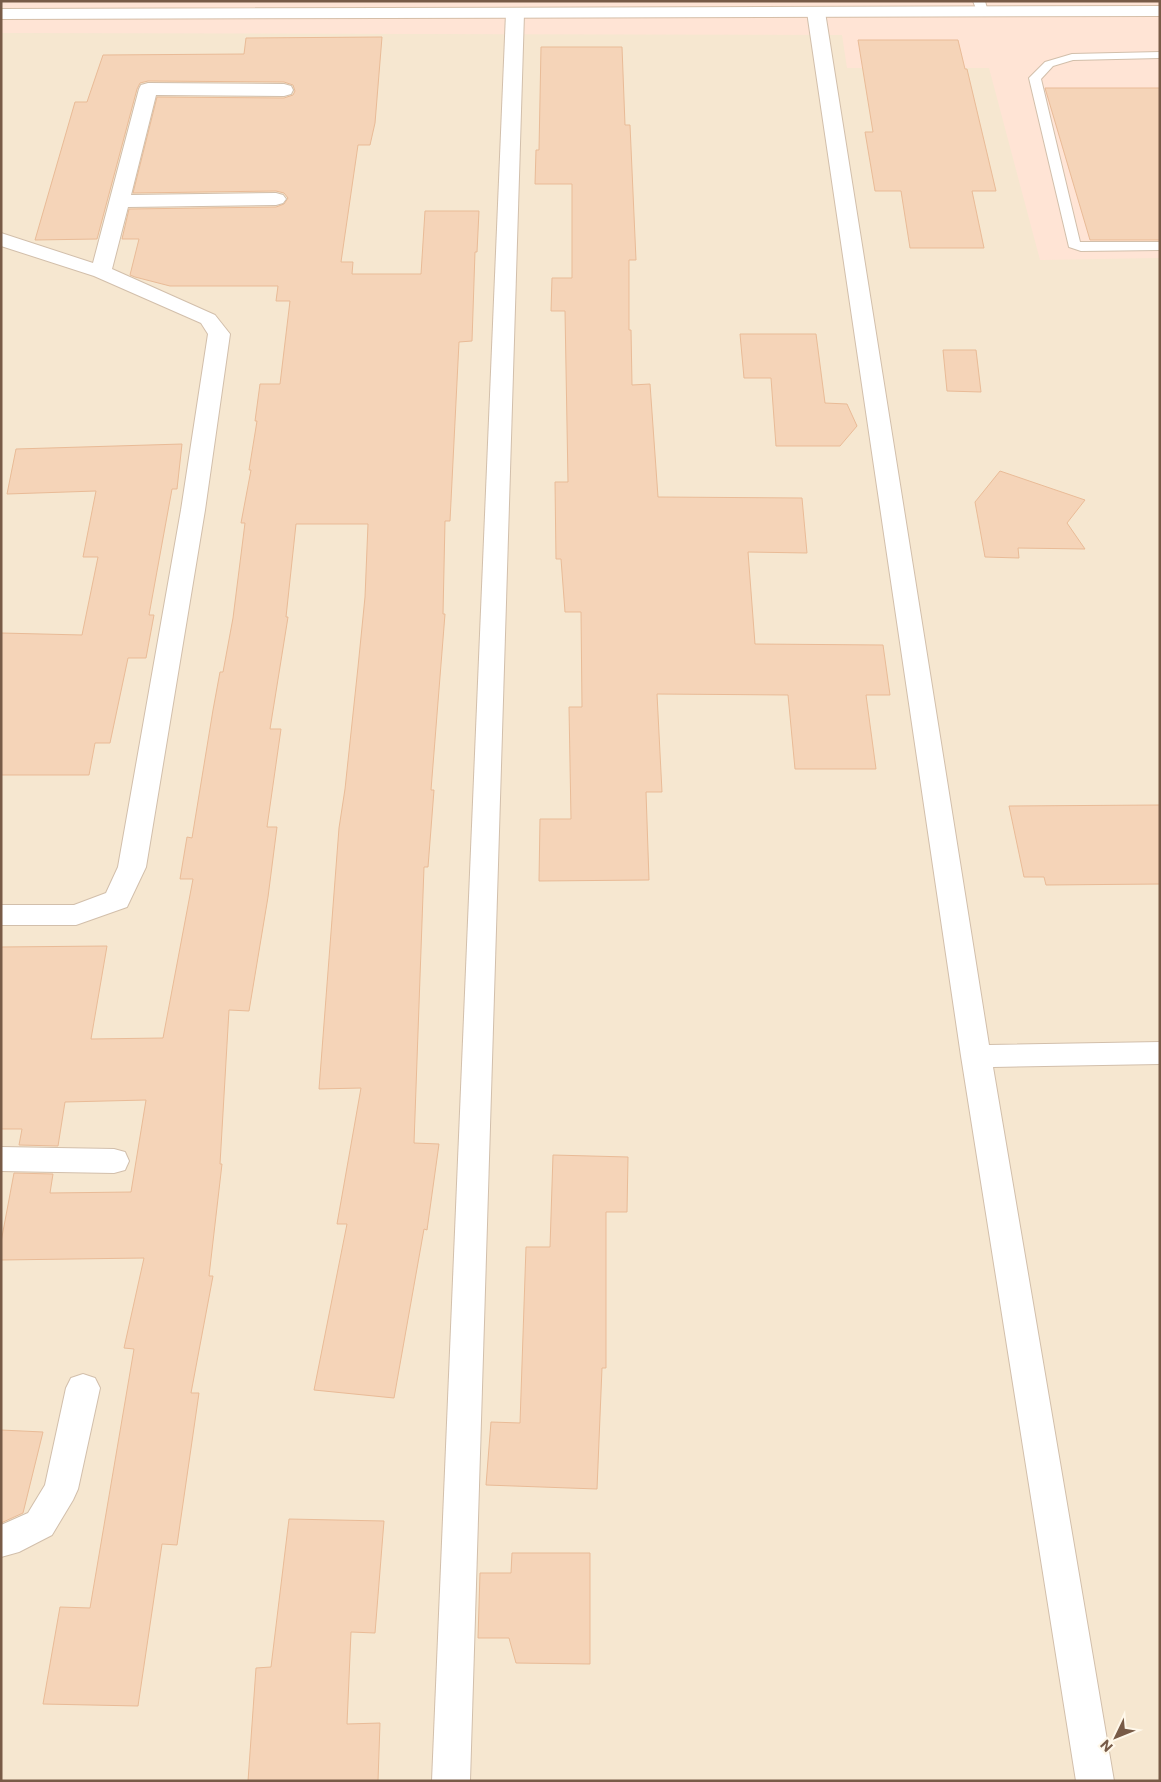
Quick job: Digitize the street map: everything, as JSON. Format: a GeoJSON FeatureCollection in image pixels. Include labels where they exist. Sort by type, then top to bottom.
{"type":"FeatureCollection","features":[{"type":"Feature","properties":{"kind":"street"},"geometry":{"type":"LineString","coordinates":[[1,14],[816,12],[980,6],[1160,11]]}},
{"type":"Feature","properties":{"kind":"street"},"geometry":{"type":"LineString","coordinates":[[816,12],[976,1056],[1095,1781]]}},
{"type":"Feature","properties":{"kind":"street"},"geometry":{"type":"LineString","coordinates":[[450,1781],[458,1612],[514,13]]}},
{"type":"Feature","properties":{"kind":"street"},"geometry":{"type":"LineString","coordinates":[[101,272],[148,89],[284,90]]}},
{"type":"Feature","properties":{"kind":"street"},"geometry":{"type":"LineString","coordinates":[[120,201],[276,199]]}},
{"type":"Feature","properties":{"kind":"street"},"geometry":{"type":"LineString","coordinates":[[1,239],[101,272],[208,319],[219,334],[193,510],[132,867],[117,900],[76,915],[1,915]]}},
{"type":"Feature","properties":{"kind":"street"},"geometry":{"type":"LineString","coordinates":[[976,1056],[1160,1053]]}},
{"type":"Feature","properties":{"kind":"street"},"geometry":{"type":"LineString","coordinates":[[1,1159],[114,1161]]}},
{"type":"Feature","properties":{"kind":"street"},"geometry":{"type":"LineString","coordinates":[[1,1541],[7,1541],[40,1524],[61,1489],[83,1388]]}},
{"type":"Feature","properties":{"kind":"lane"},"geometry":{"type":"LineString","coordinates":[[1160,55],[1072,56],[1049,64],[1035,78],[1074,244],[1081,247],[1160,246]]}},
{"type":"Feature","properties":{"kind":"shaded area"},"geometry":{"type":"Polygon","coordinates":[[[1,1],[1160,1],[1160,1781],[1,1781],[1,1]]]}},
{"type":"Feature","properties":{"kind":"shaded area"},"geometry":{"type":"Polygon","coordinates":[[[1,1],[1160,1],[1160,258],[1040,260],[989,68],[847,68],[842,35],[1,33],[1,1]]]}},
{"type":"Feature","properties":{"kind":"building"},"geometry":{"type":"Polygon","coordinates":[[[382,37],[375,123],[370,145],[358,145],[341,262],[353,262],[352,274],[421,274],[425,211],[479,211],[477,252],[475,252],[472,341],[459,342],[450,521],[445,521],[443,614],[445,614],[431,790],[434,790],[428,867],[424,867],[414,1143],[439,1144],[427,1230],[424,1229],[394,1398],[314,1390],[347,1224],[337,1224],[361,1088],[319,1089],[339,828],[345,789],[365,597],[368,524],[296,524],[286,617],[288,617],[270,729],[281,729],[267,827],[277,827],[268,897],[249,1011],[229,1010],[220,1164],[222,1164],[209,1276],[213,1276],[191,1393],[199,1393],[177,1545],[162,1544],[138,1706],[43,1704],[60,1607],[90,1608],[134,1349],[124,1348],[144,1258],[1,1260],[1,1242],[14,1173],[53,1174],[50,1193],[131,1192],[146,1100],[65,1102],[58,1146],[19,1145],[22,1129],[1,1129],[1,947],[107,946],[91,1039],[163,1038],[193,879],[180,879],[187,837],[192,838],[220,672],[223,672],[233,618],[245,523],[241,523],[251,470],[249,470],[257,421],[255,421],[260,384],[280,384],[290,301],[276,301],[278,286],[170,286],[135,277],[130,275],[139,239],[122,239],[129,209],[276,207],[284,204],[288,198],[284,193],[276,191],[133,193],[157,97],[284,98],[293,95],[295,91],[293,85],[284,82],[148,81],[140,83],[97,239],[35,240],[75,102],[87,102],[103,55],[244,54],[246,38],[382,37]]]}},
{"type":"Feature","properties":{"kind":"building"},"geometry":{"type":"Polygon","coordinates":[[[858,40],[958,40],[965,69],[967,69],[996,191],[972,191],[984,248],[910,248],[901,191],[875,191],[865,132],[873,132],[858,40]]]}},
{"type":"Feature","properties":{"kind":"building"},"geometry":{"type":"Polygon","coordinates":[[[541,47],[622,47],[625,125],[630,125],[636,260],[629,260],[629,330],[631,330],[632,385],[650,384],[658,497],[802,498],[807,553],[748,552],[755,644],[883,645],[890,695],[866,695],[876,769],[795,769],[788,695],[657,694],[662,792],[646,792],[649,880],[539,881],[540,819],[571,819],[569,707],[582,707],[581,612],[565,612],[561,559],[556,559],[555,482],[568,482],[565,311],[551,311],[552,278],[572,278],[572,184],[535,184],[536,150],[539,150],[541,47]]]}},
{"type":"Feature","properties":{"kind":"building"},"geometry":{"type":"Polygon","coordinates":[[[1045,88],[1160,88],[1160,240],[1090,240],[1045,88]]]}},
{"type":"Feature","properties":{"kind":"building"},"geometry":{"type":"Polygon","coordinates":[[[740,334],[816,334],[825,403],[847,404],[857,426],[840,446],[776,446],[771,378],[744,378],[740,334]]]}},
{"type":"Feature","properties":{"kind":"building"},"geometry":{"type":"Polygon","coordinates":[[[943,350],[976,350],[981,392],[947,391],[943,350]]]}},
{"type":"Feature","properties":{"kind":"building"},"geometry":{"type":"Polygon","coordinates":[[[182,444],[177,489],[172,489],[149,615],[154,615],[146,658],[128,658],[110,743],[95,743],[89,775],[1,775],[1,633],[82,635],[98,557],[83,557],[96,491],[7,494],[16,449],[182,444]]]}},
{"type":"Feature","properties":{"kind":"building"},"geometry":{"type":"Polygon","coordinates":[[[1000,471],[1085,500],[1067,523],[1085,549],[1018,548],[1019,558],[985,557],[975,502],[1000,471]]]}},
{"type":"Feature","properties":{"kind":"building"},"geometry":{"type":"Polygon","coordinates":[[[1160,805],[1160,884],[1046,885],[1044,877],[1024,877],[1009,806],[1160,805]]]}},
{"type":"Feature","properties":{"kind":"building"},"geometry":{"type":"Polygon","coordinates":[[[553,1155],[628,1157],[627,1212],[606,1212],[606,1368],[602,1368],[597,1489],[486,1485],[491,1422],[520,1423],[526,1247],[550,1247],[553,1155]]]}},
{"type":"Feature","properties":{"kind":"building"},"geometry":{"type":"Polygon","coordinates":[[[1,1430],[43,1432],[23,1513],[1,1523],[1,1430]]]}},
{"type":"Feature","properties":{"kind":"building"},"geometry":{"type":"Polygon","coordinates":[[[289,1519],[384,1521],[375,1633],[351,1632],[347,1724],[380,1723],[378,1781],[248,1781],[256,1668],[271,1667],[289,1519]]]}},
{"type":"Feature","properties":{"kind":"building"},"geometry":{"type":"Polygon","coordinates":[[[512,1553],[590,1553],[590,1664],[516,1663],[509,1638],[478,1638],[480,1573],[511,1573],[512,1553]]]}}]}
